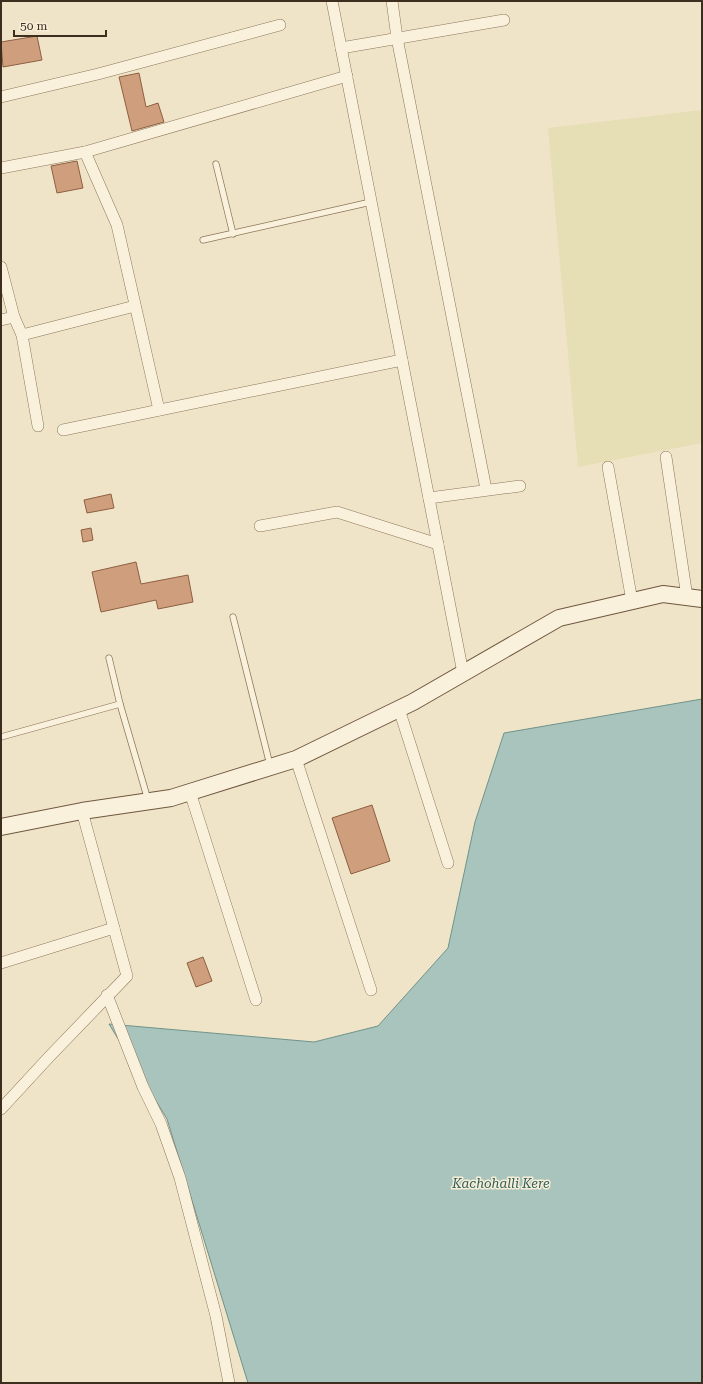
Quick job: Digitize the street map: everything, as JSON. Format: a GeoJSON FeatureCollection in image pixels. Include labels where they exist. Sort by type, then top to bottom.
{"type":"FeatureCollection","features":[{"type":"Feature","properties":{"kind":"street"},"geometry":{"type":"LineString","coordinates":[[332,1],[463,673]]}},
{"type":"Feature","properties":{"kind":"street"},"geometry":{"type":"LineString","coordinates":[[392,1],[397,38],[486,490]]}},
{"type":"Feature","properties":{"kind":"street"},"geometry":{"type":"LineString","coordinates":[[341,48],[504,20]]}},
{"type":"Feature","properties":{"kind":"street"},"geometry":{"type":"LineString","coordinates":[[1,97],[98,74],[280,25]]}},
{"type":"Feature","properties":{"kind":"street"},"geometry":{"type":"LineString","coordinates":[[1,168],[85,152],[347,76]]}},
{"type":"Feature","properties":{"kind":"street"},"geometry":{"type":"LineString","coordinates":[[85,152],[116,225],[159,410]]}},
{"type":"Feature","properties":{"kind":"street"},"geometry":{"type":"LineString","coordinates":[[1,267],[14,317],[22,335],[38,426]]}},
{"type":"Feature","properties":{"kind":"street"},"geometry":{"type":"LineString","coordinates":[[22,335],[135,306]]}},
{"type":"Feature","properties":{"kind":"street"},"geometry":{"type":"LineString","coordinates":[[1,320],[14,317]]}},
{"type":"Feature","properties":{"kind":"street"},"geometry":{"type":"LineString","coordinates":[[63,430],[402,360]]}},
{"type":"Feature","properties":{"kind":"street"},"geometry":{"type":"LineString","coordinates":[[1,827],[82,811],[171,798],[296,759],[399,709],[559,618],[664,594],[694,598],[666,457]]}},
{"type":"Feature","properties":{"kind":"street"},"geometry":{"type":"LineString","coordinates":[[608,467],[632,601]]}},
{"type":"Feature","properties":{"kind":"street"},"geometry":{"type":"LineString","coordinates":[[429,498],[520,486]]}},
{"type":"Feature","properties":{"kind":"street"},"geometry":{"type":"LineString","coordinates":[[260,526],[337,512],[438,544]]}},
{"type":"Feature","properties":{"kind":"street"},"geometry":{"type":"LineString","coordinates":[[399,709],[448,862]]}},
{"type":"Feature","properties":{"kind":"street"},"geometry":{"type":"LineString","coordinates":[[296,759],[371,990]]}},
{"type":"Feature","properties":{"kind":"street"},"geometry":{"type":"LineString","coordinates":[[190,792],[256,1000]]}},
{"type":"Feature","properties":{"kind":"street"},"geometry":{"type":"LineString","coordinates":[[1,1110],[126,976],[82,811]]}},
{"type":"Feature","properties":{"kind":"street"},"geometry":{"type":"LineString","coordinates":[[1,963],[114,928]]}},
{"type":"Feature","properties":{"kind":"street"},"geometry":{"type":"LineString","coordinates":[[108,995],[143,1087],[161,1124],[180,1178],[216,1316],[229,1383]]}},
{"type":"Feature","properties":{"kind":"lane"},"geometry":{"type":"LineString","coordinates":[[216,164],[233,234]]}},
{"type":"Feature","properties":{"kind":"lane"},"geometry":{"type":"LineString","coordinates":[[203,240],[372,202]]}},
{"type":"Feature","properties":{"kind":"lane"},"geometry":{"type":"LineString","coordinates":[[233,617],[271,767]]}},
{"type":"Feature","properties":{"kind":"lane"},"geometry":{"type":"LineString","coordinates":[[109,658],[120,704],[148,801]]}},
{"type":"Feature","properties":{"kind":"lane"},"geometry":{"type":"LineString","coordinates":[[1,737],[120,704]]}},
{"type":"Feature","properties":{"kind":"shaded area"},"geometry":{"type":"Polygon","coordinates":[[[702,110],[702,443],[578,467],[548,128],[702,110]]]}},
{"type":"Feature","properties":{"kind":"water","name":"Kachohalli Kere"},"geometry":{"type":"Polygon","coordinates":[[[702,699],[702,1383],[248,1383],[167,1119],[109,1024],[314,1042],[378,1026],[448,948],[475,822],[504,733],[702,699]]]}},
{"type":"Feature","properties":{"kind":"building"},"geometry":{"type":"Polygon","coordinates":[[[37,36],[42,60],[3,67],[1,42],[37,36]]]}},
{"type":"Feature","properties":{"kind":"building"},"geometry":{"type":"Polygon","coordinates":[[[139,73],[146,107],[158,103],[164,122],[132,131],[119,77],[139,73]]]}},
{"type":"Feature","properties":{"kind":"building"},"geometry":{"type":"Polygon","coordinates":[[[77,161],[83,188],[57,193],[51,166],[77,161]]]}},
{"type":"Feature","properties":{"kind":"building"},"geometry":{"type":"Polygon","coordinates":[[[111,494],[114,508],[87,513],[84,500],[111,494]]]}},
{"type":"Feature","properties":{"kind":"building"},"geometry":{"type":"Polygon","coordinates":[[[91,528],[93,540],[83,542],[81,530],[91,528]]]}},
{"type":"Feature","properties":{"kind":"building"},"geometry":{"type":"Polygon","coordinates":[[[136,562],[141,584],[188,575],[193,602],[158,609],[156,600],[101,612],[92,572],[136,562]]]}},
{"type":"Feature","properties":{"kind":"building"},"geometry":{"type":"Polygon","coordinates":[[[372,805],[390,861],[351,874],[332,818],[372,805]]]}},
{"type":"Feature","properties":{"kind":"building"},"geometry":{"type":"Polygon","coordinates":[[[203,957],[212,981],[196,987],[187,963],[203,957]]]}}]}
